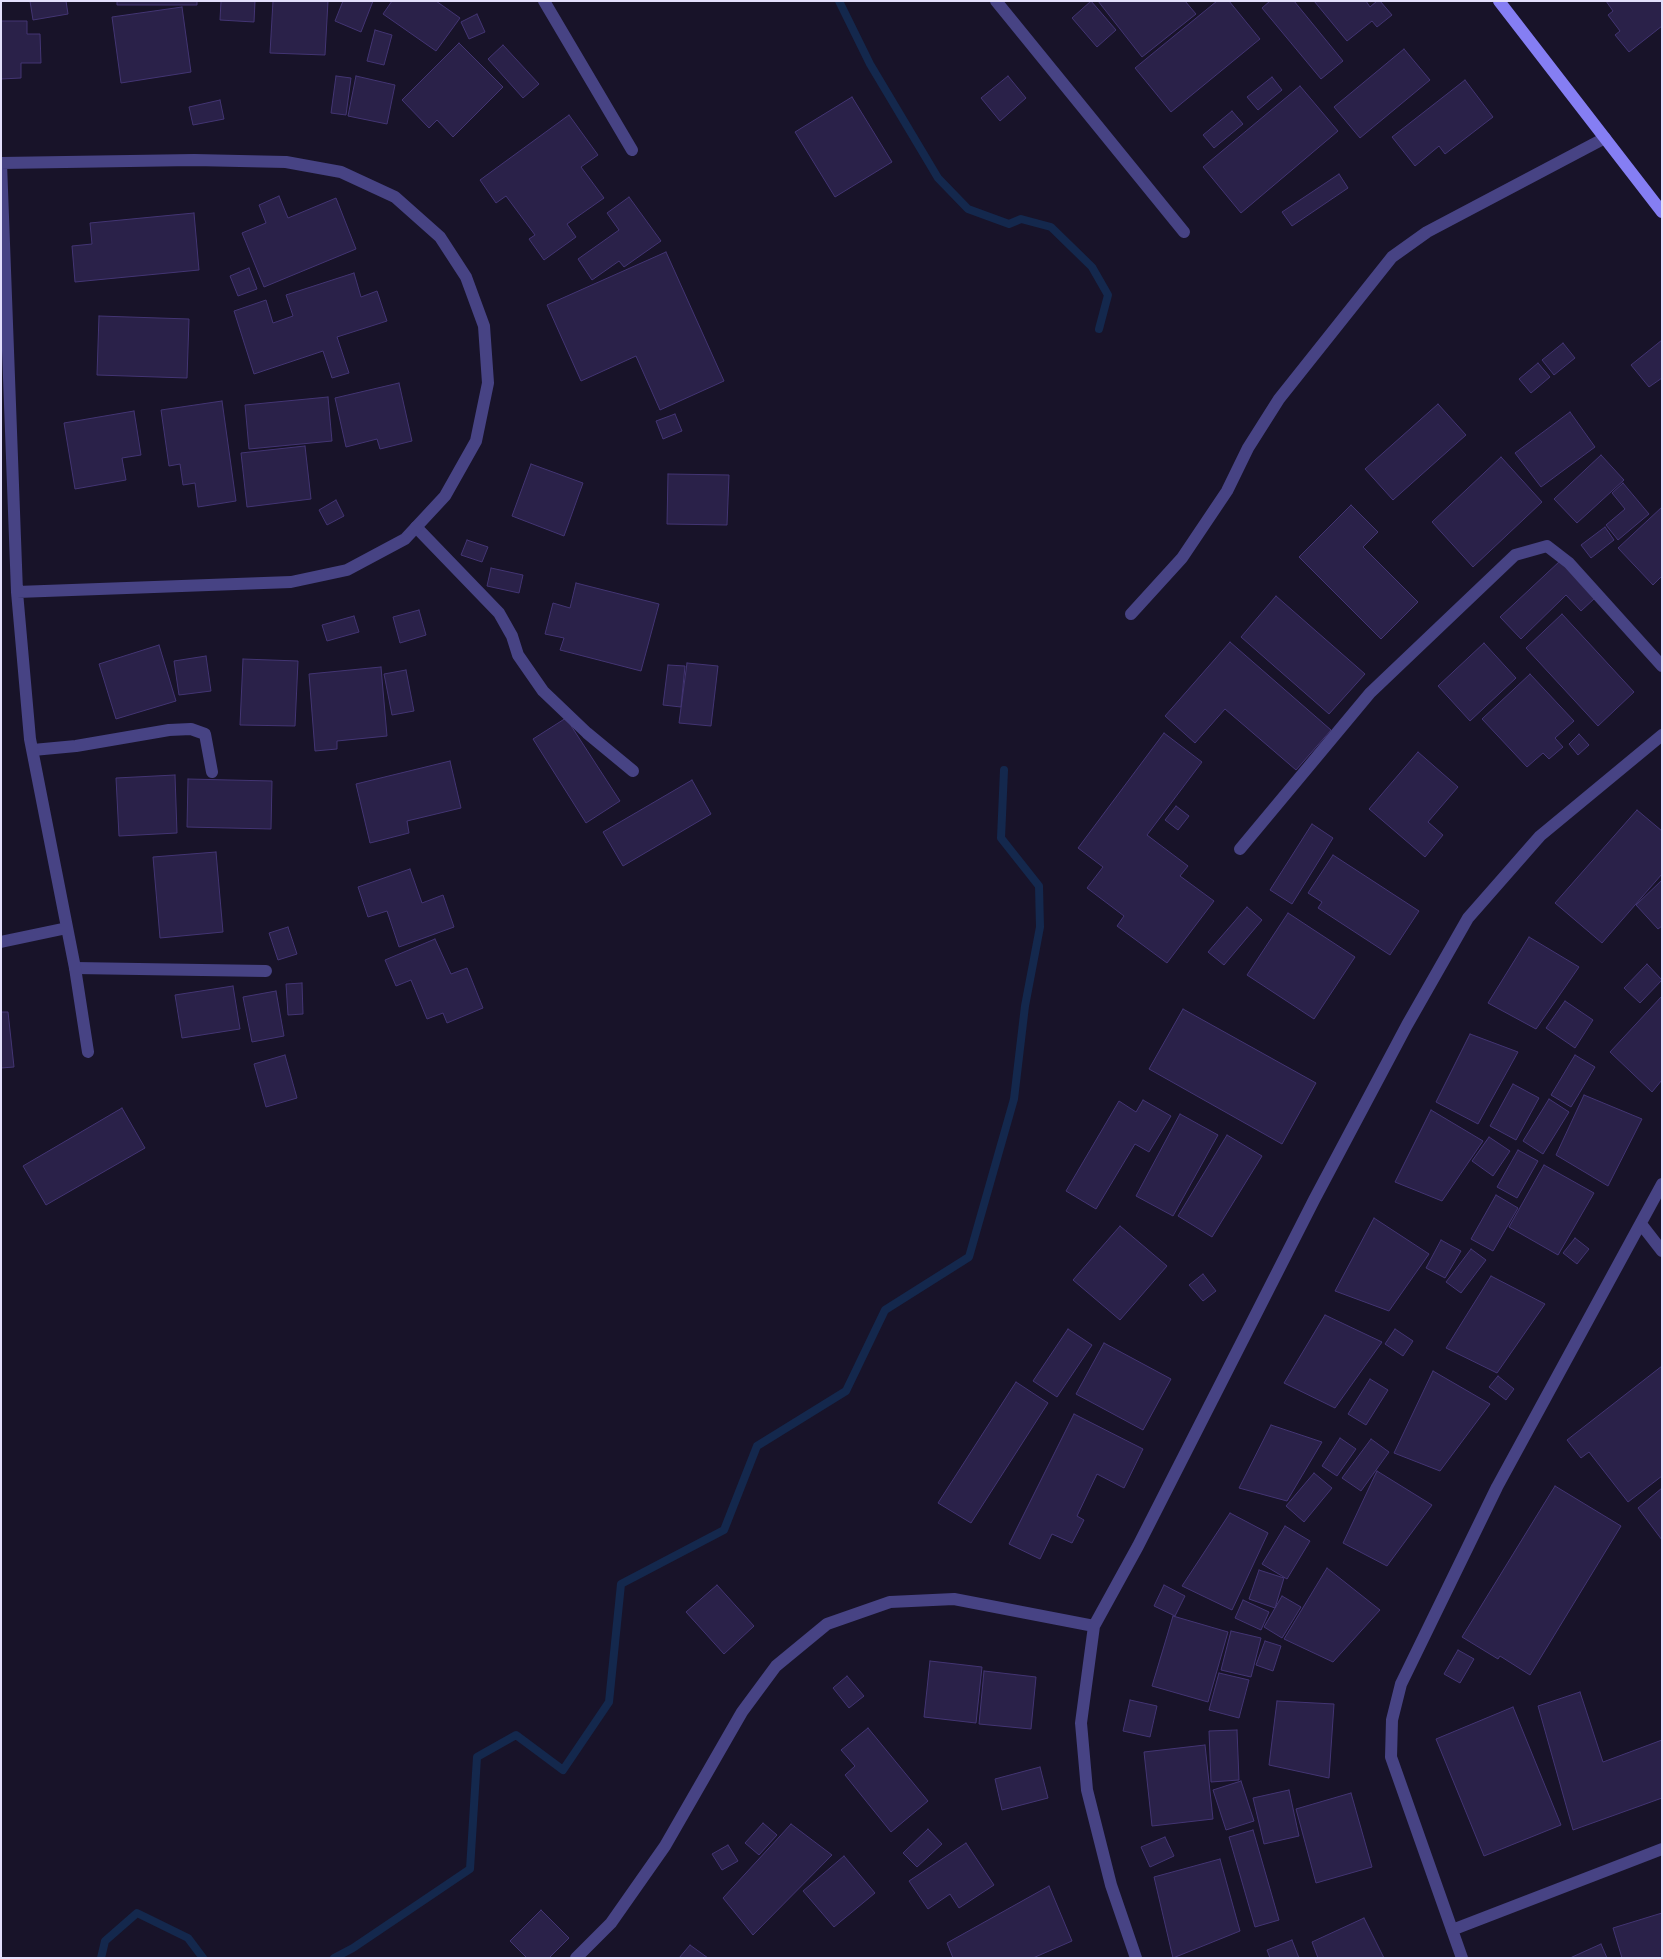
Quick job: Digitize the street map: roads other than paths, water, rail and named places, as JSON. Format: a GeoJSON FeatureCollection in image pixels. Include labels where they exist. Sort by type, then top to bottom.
{"type":"FeatureCollection","features":[{"type":"Feature","properties":{"kind":"street"},"geometry":{"type":"LineString","coordinates":[[544,1],[632,150]]}},
{"type":"Feature","properties":{"kind":"street"},"geometry":{"type":"LineString","coordinates":[[996,1],[1184,232]]}},
{"type":"Feature","properties":{"kind":"street"},"geometry":{"type":"LineString","coordinates":[[1499,1],[1662,212]]}},
{"type":"Feature","properties":{"kind":"street"},"geometry":{"type":"LineString","coordinates":[[1131,614],[1182,558],[1227,491],[1248,448],[1279,399],[1392,257],[1427,232],[1605,138]]}},
{"type":"Feature","properties":{"kind":"street"},"geometry":{"type":"LineString","coordinates":[[17,592],[291,582],[347,570],[405,539],[445,496],[476,441],[488,383],[484,326],[466,278],[440,237],[395,197],[341,172],[286,162],[194,160],[1,163],[17,592],[33,750],[75,968],[88,1052]]}},
{"type":"Feature","properties":{"kind":"street"},"geometry":{"type":"LineString","coordinates":[[416,527],[499,613],[512,636],[518,655],[543,691],[587,733],[633,771]]}},
{"type":"Feature","properties":{"kind":"street"},"geometry":{"type":"LineString","coordinates":[[1240,849],[1370,693],[1515,555],[1547,546],[1569,563],[1662,666]]}},
{"type":"Feature","properties":{"kind":"street"},"geometry":{"type":"LineString","coordinates":[[33,750],[76,746],[169,730],[191,729],[205,734],[212,772]]}},
{"type":"Feature","properties":{"kind":"street"},"geometry":{"type":"LineString","coordinates":[[1136,1958],[1111,1885],[1087,1790],[1081,1723],[1094,1626],[1138,1546],[1314,1200],[1397,1042],[1468,918],[1540,836],[1662,735]]}},
{"type":"Feature","properties":{"kind":"street"},"geometry":{"type":"LineString","coordinates":[[1,942],[67,928]]}},
{"type":"Feature","properties":{"kind":"street"},"geometry":{"type":"LineString","coordinates":[[75,968],[266,972]]}},
{"type":"Feature","properties":{"kind":"street"},"geometry":{"type":"LineString","coordinates":[[1462,1958],[1391,1758],[1392,1720],[1401,1684],[1497,1487],[1662,1184]]}},
{"type":"Feature","properties":{"kind":"street"},"geometry":{"type":"LineString","coordinates":[[1641,1224],[1662,1250]]}},
{"type":"Feature","properties":{"kind":"street"},"geometry":{"type":"LineString","coordinates":[[576,1958],[611,1923],[665,1846],[742,1712],[776,1666],[827,1624],[890,1602],[954,1599],[1094,1626]]}},
{"type":"Feature","properties":{"kind":"street"},"geometry":{"type":"LineString","coordinates":[[1452,1930],[1662,1849]]}},
{"type":"Feature","properties":{"kind":"waterway"},"geometry":{"type":"LineString","coordinates":[[839,1],[870,64],[938,178],[968,209],[1009,224],[1021,219],[1051,227],[1092,267],[1108,295],[1099,329]]}},
{"type":"Feature","properties":{"kind":"waterway"},"geometry":{"type":"LineString","coordinates":[[334,1958],[353,1948],[470,1869],[477,1757],[516,1735],[563,1770],[609,1702],[621,1584],[724,1530],[757,1446],[846,1391],[885,1310],[969,1257],[1014,1099],[1025,1006],[1040,927],[1039,886],[1001,838],[1004,770]]}},
{"type":"Feature","properties":{"kind":"waterway"},"geometry":{"type":"LineString","coordinates":[[101,1958],[105,1941],[137,1913],[188,1938],[203,1958]]}}]}
